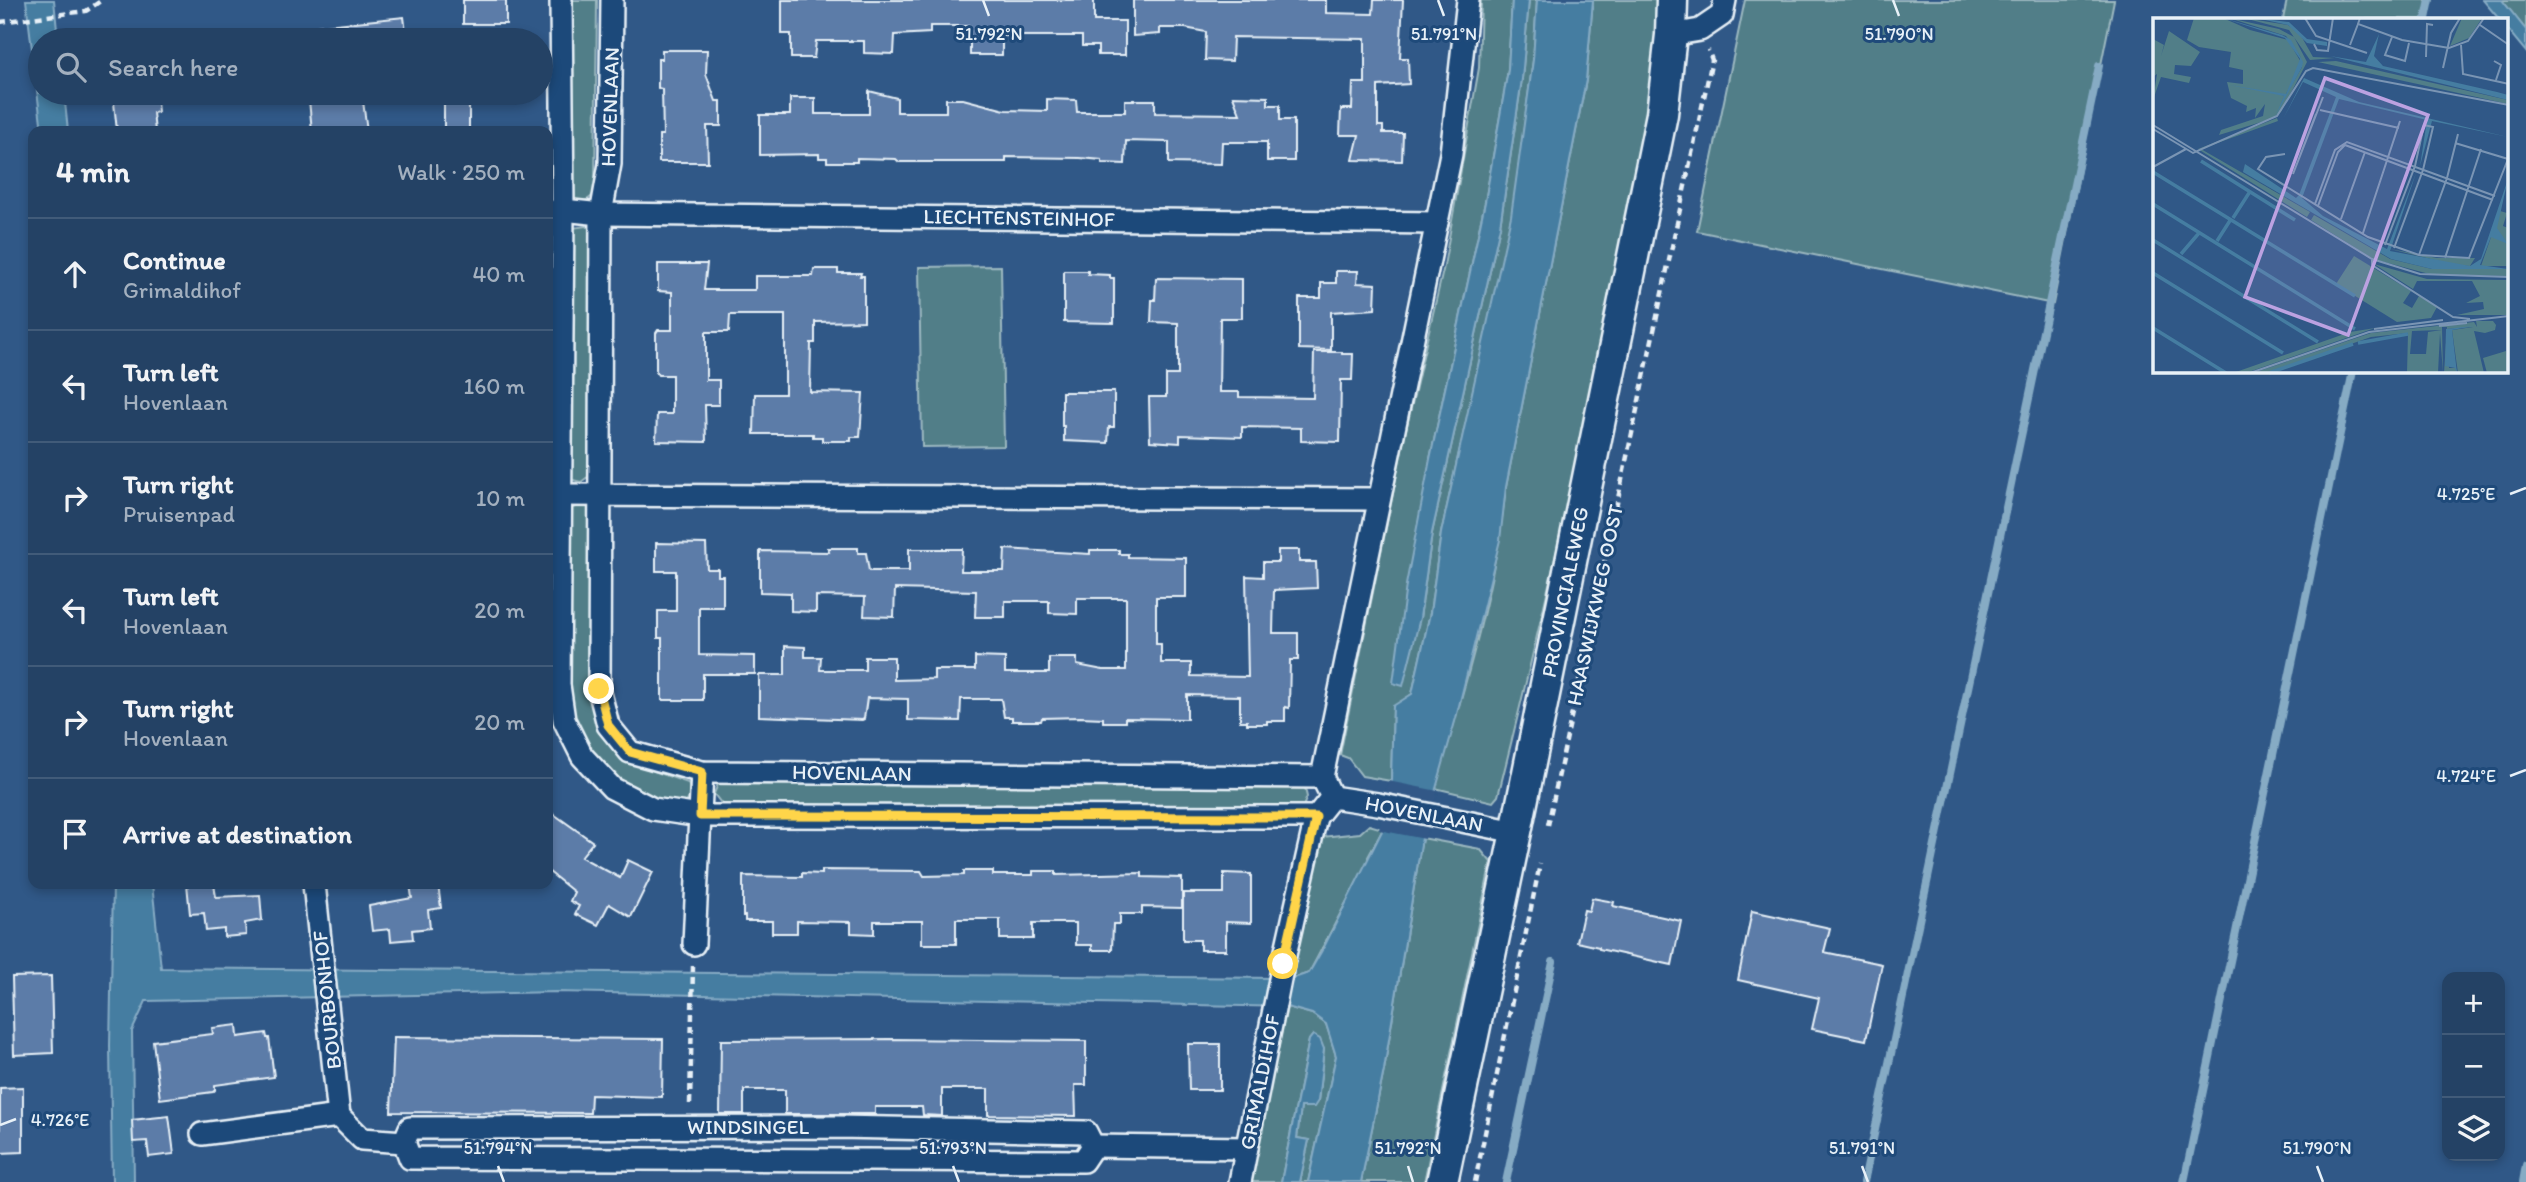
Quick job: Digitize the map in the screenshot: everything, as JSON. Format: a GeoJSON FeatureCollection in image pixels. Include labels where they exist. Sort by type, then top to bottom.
{"type":"FeatureCollection","features":[{"type":"Feature","properties":{"kind":"main road","name":"PROVINCIALEWEG"},"geometry":{"type":"LineString","coordinates":[[1442,1182],[1662,114],[1685,32],[1672,0]]}},
{"type":"Feature","properties":{"kind":"street","name":"HOVENLAAN"},"geometry":{"type":"LineString","coordinates":[[561,0],[555,211],[561,495],[559,685],[564,720],[582,756],[612,788],[653,809],[700,816],[1316,817]]}},
{"type":"Feature","properties":{"kind":"street","name":"HOVENLAAN"},"geometry":{"type":"LineString","coordinates":[[612,0],[610,164],[601,214],[599,689],[608,725],[630,752],[702,772],[1322,778]]}},
{"type":"Feature","properties":{"kind":"street"},"geometry":{"type":"LineString","coordinates":[[1316,817],[1332,797],[1322,778],[1451,154],[1468,0]]}},
{"type":"Feature","properties":{"kind":"street"},"geometry":{"type":"LineString","coordinates":[[1685,32],[1722,15],[1725,0]]}},
{"type":"Feature","properties":{"kind":"street"},"geometry":{"type":"LineString","coordinates":[[555,211],[601,214]]}},
{"type":"Feature","properties":{"kind":"street","name":"LIECHTENSTEINHOF"},"geometry":{"type":"LineString","coordinates":[[601,214],[1437,223]]}},
{"type":"Feature","properties":{"kind":"street"},"geometry":{"type":"LineString","coordinates":[[561,495],[1379,499]]}},
{"type":"Feature","properties":{"kind":"street"},"geometry":{"type":"LineString","coordinates":[[694,953],[702,772]]}},
{"type":"Feature","properties":{"kind":"street","name":"HOVENLAAN"},"geometry":{"type":"LineString","coordinates":[[1332,797],[1516,832]]}},
{"type":"Feature","properties":{"kind":"street","name":"GRIMALDIHOF"},"geometry":{"type":"LineString","coordinates":[[1240,1182],[1283,964],[1316,817]]}},
{"type":"Feature","properties":{"kind":"street","name":"BOURBONHOF"},"geometry":{"type":"LineString","coordinates":[[315,889],[339,1116]]}},
{"type":"Feature","properties":{"kind":"street"},"geometry":{"type":"LineString","coordinates":[[202,1134],[339,1116]]}},
{"type":"Feature","properties":{"kind":"street","name":"WINDSINGEL"},"geometry":{"type":"LineString","coordinates":[[339,1116],[362,1139],[404,1142]]}},
{"type":"Feature","properties":{"kind":"street","name":"WINDSINGEL"},"geometry":{"type":"LineString","coordinates":[[838,1127],[1086,1132],[1093,1146],[1083,1161],[772,1161],[410,1158],[404,1142],[410,1128],[838,1127]]}},
{"type":"Feature","properties":{"kind":"street","name":"WINDSINGEL"},"geometry":{"type":"LineString","coordinates":[[1093,1146],[1247,1148]]}},
{"type":"Feature","properties":{"kind":"path"},"geometry":{"type":"LineString","coordinates":[[0,22],[86,12],[102,0]]}},
{"type":"Feature","properties":{"kind":"path","name":"HAASWIJKWEG OOST"},"geometry":{"type":"LineString","coordinates":[[1548,826],[1712,60],[1685,32]]}},
{"type":"Feature","properties":{"kind":"path"},"geometry":{"type":"LineString","coordinates":[[1475,1182],[1542,853]]}},
{"type":"Feature","properties":{"kind":"path"},"geometry":{"type":"LineString","coordinates":[[690,1128],[694,953]]}},
{"type":"Feature","properties":{"kind":"green space"},"geometry":{"type":"Polygon","coordinates":[[[571,0],[597,0],[595,187],[589,199],[576,202],[570,195],[571,0]]]}},
{"type":"Feature","properties":{"kind":"green space"},"geometry":{"type":"Polygon","coordinates":[[[1481,0],[1512,0],[1508,70],[1485,202],[1430,459],[1420,618],[1432,533],[1500,226],[1522,79],[1529,0],[1537,0],[1533,60],[1512,216],[1441,533],[1430,613],[1412,694],[1393,707],[1391,781],[1362,776],[1348,758],[1340,755],[1405,434],[1444,266],[1479,68],[1481,0]]]}},
{"type":"Feature","properties":{"kind":"green space"},"geometry":{"type":"Polygon","coordinates":[[[1593,0],[1658,0],[1653,70],[1636,174],[1574,473],[1498,796],[1493,802],[1435,788],[1477,639],[1494,563],[1506,487],[1586,80],[1593,0]]]}},
{"type":"Feature","properties":{"kind":"green space"},"geometry":{"type":"Polygon","coordinates":[[[1745,0],[2114,0],[2053,304],[1697,231],[1745,0]]]}},
{"type":"Feature","properties":{"kind":"green space"},"geometry":{"type":"Polygon","coordinates":[[[2287,0],[2428,0],[2423,18],[2283,18],[2287,0]]]}},
{"type":"Feature","properties":{"kind":"green space"},"geometry":{"type":"Polygon","coordinates":[[[2502,0],[2526,0],[2526,30],[2502,0]]]}},
{"type":"Feature","properties":{"kind":"green space"},"geometry":{"type":"Polygon","coordinates":[[[586,226],[592,229],[593,473],[581,482],[567,475],[572,228],[586,226]]]}},
{"type":"Feature","properties":{"kind":"green space"},"geometry":{"type":"Polygon","coordinates":[[[1001,266],[1004,446],[922,447],[919,267],[1001,266]]]}},
{"type":"Feature","properties":{"kind":"green space"},"geometry":{"type":"Polygon","coordinates":[[[581,505],[591,508],[592,619],[619,751],[637,765],[688,783],[690,794],[685,804],[668,805],[626,788],[585,745],[566,696],[570,509],[581,505]]]}},
{"type":"Feature","properties":{"kind":"green space"},"geometry":{"type":"Polygon","coordinates":[[[720,779],[1304,784],[1307,797],[1302,809],[724,807],[714,794],[720,779]]]}},
{"type":"Feature","properties":{"kind":"green space"},"geometry":{"type":"Polygon","coordinates":[[[1369,825],[1383,829],[1368,861],[1309,973],[1294,978],[1294,965],[1322,837],[1360,833],[1369,825]]]}},
{"type":"Feature","properties":{"kind":"green space"},"geometry":{"type":"Polygon","coordinates":[[[1422,838],[1480,849],[1491,862],[1424,1182],[1361,1182],[1384,1070],[1422,838]]]}},
{"type":"Feature","properties":{"kind":"green space"},"geometry":{"type":"Polygon","coordinates":[[[1287,1007],[1312,1014],[1326,1024],[1336,1056],[1308,1182],[1300,1182],[1309,1140],[1297,1138],[1301,1107],[1318,1101],[1324,1049],[1313,1035],[1309,1040],[1281,1182],[1249,1182],[1287,1007]]]}},
{"type":"Feature","properties":{"kind":"water"},"geometry":{"type":"Polygon","coordinates":[[[26,0],[54,0],[57,28],[29,28],[26,0]]]}},
{"type":"Feature","properties":{"kind":"water"},"geometry":{"type":"Polygon","coordinates":[[[1512,0],[1529,0],[1522,79],[1500,226],[1432,533],[1420,618],[1403,686],[1393,683],[1406,585],[1485,202],[1508,70],[1512,0]]]}},
{"type":"Feature","properties":{"kind":"water"},"geometry":{"type":"Polygon","coordinates":[[[1537,0],[1593,0],[1586,80],[1506,487],[1500,540],[1456,718],[1422,838],[1384,1070],[1361,1182],[1308,1182],[1336,1056],[1326,1024],[1312,1014],[1287,1007],[557,992],[146,1001],[132,1031],[134,1182],[112,1182],[110,1046],[113,889],[153,889],[161,968],[1294,978],[1309,973],[1383,829],[1391,781],[1393,706],[1412,694],[1430,613],[1441,533],[1511,216],[1533,60],[1537,0]]]}},
{"type":"Feature","properties":{"kind":"water"},"geometry":{"type":"Polygon","coordinates":[[[2483,0],[2502,0],[2526,30],[2526,52],[2508,30],[2508,18],[2498,18],[2483,0]]]}},
{"type":"Feature","properties":{"kind":"water"},"geometry":{"type":"Polygon","coordinates":[[[39,105],[65,105],[67,126],[41,126],[39,105]]]}},
{"type":"Feature","properties":{"kind":"water"},"geometry":{"type":"Polygon","coordinates":[[[1313,1035],[1320,1039],[1324,1049],[1318,1101],[1314,1107],[1301,1107],[1297,1138],[1309,1140],[1300,1182],[1281,1182],[1309,1040],[1313,1035]]]}},
{"type":"Feature","properties":{"kind":"pier"},"geometry":{"type":"Polygon","coordinates":[[[1388,781],[1438,791],[1425,839],[1379,830],[1388,781]]]}},
{"type":"Feature","properties":{"kind":"building"},"geometry":{"type":"Polygon","coordinates":[[[463,0],[506,0],[506,24],[463,24],[463,0]]]}},
{"type":"Feature","properties":{"kind":"building"},"geometry":{"type":"Polygon","coordinates":[[[782,0],[1094,0],[1094,21],[1125,21],[1125,55],[1098,55],[1098,46],[1082,46],[1082,36],[1002,36],[1002,55],[970,55],[970,26],[930,26],[930,33],[895,35],[894,54],[864,53],[864,41],[816,41],[814,58],[791,58],[791,34],[782,34],[782,0]]]}},
{"type":"Feature","properties":{"kind":"building"},"geometry":{"type":"Polygon","coordinates":[[[1133,0],[1326,0],[1326,13],[1373,14],[1374,0],[1403,0],[1400,58],[1408,58],[1409,84],[1378,86],[1378,126],[1383,126],[1383,133],[1403,133],[1402,161],[1353,160],[1359,135],[1340,135],[1341,109],[1352,109],[1353,83],[1365,83],[1365,39],[1233,37],[1232,61],[1205,60],[1206,32],[1185,28],[1160,28],[1160,34],[1133,36],[1133,0]]]}},
{"type":"Feature","properties":{"kind":"building"},"geometry":{"type":"Polygon","coordinates":[[[404,17],[405,28],[317,28],[404,17]]]}},
{"type":"Feature","properties":{"kind":"building"},"geometry":{"type":"Polygon","coordinates":[[[662,50],[707,50],[706,74],[716,101],[721,101],[721,126],[707,126],[708,162],[659,162],[659,135],[663,135],[658,59],[662,59],[662,50]]]}},
{"type":"Feature","properties":{"kind":"building"},"geometry":{"type":"Polygon","coordinates":[[[869,91],[897,98],[897,112],[946,112],[946,99],[963,99],[1005,110],[1047,111],[1047,99],[1076,100],[1077,112],[1125,112],[1125,100],[1155,100],[1155,113],[1240,114],[1233,96],[1268,97],[1268,105],[1280,105],[1280,120],[1294,120],[1294,161],[1267,161],[1267,142],[1222,142],[1221,164],[1169,163],[1169,142],[1126,141],[1125,164],[1080,158],[1006,157],[1006,162],[899,162],[896,159],[857,158],[857,162],[827,162],[827,158],[819,158],[819,154],[760,155],[760,115],[790,115],[790,98],[815,98],[815,114],[869,114],[869,91]]]}},
{"type":"Feature","properties":{"kind":"building"},"geometry":{"type":"Polygon","coordinates":[[[114,105],[157,105],[158,112],[153,113],[154,126],[116,126],[114,105]]]}},
{"type":"Feature","properties":{"kind":"building"},"geometry":{"type":"Polygon","coordinates":[[[309,105],[363,105],[366,126],[312,126],[309,105]]]}},
{"type":"Feature","properties":{"kind":"building"},"geometry":{"type":"Polygon","coordinates":[[[444,105],[469,105],[469,126],[444,126],[444,105]]]}},
{"type":"Feature","properties":{"kind":"building"},"geometry":{"type":"Polygon","coordinates":[[[658,264],[707,264],[704,290],[755,290],[755,276],[813,276],[814,269],[861,273],[860,276],[864,276],[864,321],[815,322],[815,343],[811,343],[810,392],[863,393],[860,437],[851,437],[851,441],[822,441],[822,437],[813,437],[813,434],[754,434],[755,394],[785,394],[785,315],[730,315],[729,332],[706,332],[706,380],[719,380],[719,405],[705,405],[706,442],[656,441],[657,414],[672,414],[672,375],[658,375],[656,372],[656,333],[658,330],[672,330],[672,292],[658,291],[658,264]]]}},
{"type":"Feature","properties":{"kind":"building"},"geometry":{"type":"Polygon","coordinates":[[[1064,271],[1088,271],[1088,274],[1110,275],[1110,278],[1114,278],[1114,323],[1064,322],[1064,271]]]}},
{"type":"Feature","properties":{"kind":"building"},"geometry":{"type":"Polygon","coordinates":[[[1336,271],[1358,271],[1357,283],[1376,284],[1375,309],[1331,312],[1331,350],[1299,349],[1299,298],[1321,298],[1321,283],[1336,283],[1336,271]]]}},
{"type":"Feature","properties":{"kind":"building"},"geometry":{"type":"Polygon","coordinates":[[[1156,278],[1242,279],[1242,318],[1220,318],[1219,392],[1239,392],[1239,397],[1313,398],[1314,352],[1353,354],[1352,380],[1341,380],[1340,442],[1301,441],[1301,428],[1242,427],[1242,437],[1180,435],[1180,443],[1150,441],[1149,397],[1166,397],[1166,375],[1178,375],[1178,323],[1151,322],[1156,278]]]}},
{"type":"Feature","properties":{"kind":"building"},"geometry":{"type":"Polygon","coordinates":[[[1062,392],[1114,392],[1114,427],[1109,427],[1108,443],[1064,441],[1062,392]]]}},
{"type":"Feature","properties":{"kind":"building"},"geometry":{"type":"Polygon","coordinates":[[[656,543],[706,544],[707,569],[718,569],[718,576],[723,576],[723,607],[699,607],[699,655],[755,656],[755,674],[703,674],[703,700],[662,700],[662,638],[658,638],[658,611],[676,611],[676,571],[656,571],[656,543]]]}},
{"type":"Feature","properties":{"kind":"building"},"geometry":{"type":"Polygon","coordinates":[[[828,548],[858,548],[858,553],[866,553],[869,571],[909,571],[909,549],[962,549],[961,571],[1004,571],[1005,549],[1090,554],[1090,550],[1119,550],[1119,554],[1128,554],[1128,557],[1186,558],[1186,597],[1156,597],[1156,644],[1161,644],[1161,663],[1191,663],[1191,676],[1248,677],[1246,576],[1263,577],[1263,562],[1278,562],[1278,550],[1299,550],[1299,562],[1316,562],[1317,588],[1274,590],[1273,633],[1298,633],[1298,660],[1290,660],[1289,708],[1285,707],[1285,721],[1247,724],[1247,721],[1240,721],[1240,696],[1187,695],[1187,719],[1125,718],[1125,722],[1103,722],[1103,718],[1080,717],[1012,721],[1012,717],[1004,717],[1001,699],[961,699],[960,721],[908,720],[908,699],[867,698],[862,720],[759,716],[759,675],[785,675],[785,646],[805,647],[805,657],[821,657],[820,670],[865,670],[865,657],[894,657],[894,680],[934,679],[934,670],[975,670],[975,657],[1005,658],[1005,673],[1049,673],[1049,658],[1077,658],[1077,665],[1103,670],[1126,670],[1126,598],[1077,598],[1077,614],[1049,613],[1049,601],[1005,601],[1005,617],[975,617],[976,591],[895,589],[894,617],[864,616],[865,597],[816,596],[816,612],[791,611],[791,593],[760,592],[760,551],[829,552],[828,548]]]}},
{"type":"Feature","properties":{"kind":"building"},"geometry":{"type":"Polygon","coordinates":[[[553,814],[593,842],[581,857],[620,878],[628,860],[653,872],[631,917],[609,904],[598,925],[575,914],[579,906],[570,901],[574,892],[553,875],[553,814]]]}},
{"type":"Feature","properties":{"kind":"building"},"geometry":{"type":"Polygon","coordinates":[[[822,870],[921,871],[924,876],[964,875],[964,871],[993,871],[993,875],[1033,875],[1033,871],[1056,871],[1056,875],[1142,873],[1142,877],[1182,878],[1182,908],[1142,907],[1142,914],[1120,914],[1120,924],[1113,924],[1112,950],[1092,950],[1092,945],[1076,945],[1076,923],[1033,923],[1033,939],[1000,939],[1000,919],[956,919],[956,944],[922,944],[922,921],[874,921],[874,934],[851,933],[851,922],[797,921],[797,933],[772,933],[772,921],[745,921],[743,876],[802,877],[802,873],[822,874],[822,870]]]}},
{"type":"Feature","properties":{"kind":"building"},"geometry":{"type":"Polygon","coordinates":[[[1224,873],[1251,874],[1251,923],[1226,922],[1226,950],[1200,950],[1200,940],[1183,940],[1183,893],[1224,893],[1224,873]]]}},
{"type":"Feature","properties":{"kind":"building"},"geometry":{"type":"Polygon","coordinates":[[[188,889],[215,889],[216,897],[260,895],[262,920],[245,923],[246,935],[224,937],[224,929],[206,931],[204,913],[190,914],[188,889]]]}},
{"type":"Feature","properties":{"kind":"building"},"geometry":{"type":"Polygon","coordinates":[[[411,889],[439,889],[441,908],[428,910],[430,928],[412,930],[413,939],[391,941],[390,929],[372,931],[369,906],[412,898],[411,889]]]}},
{"type":"Feature","properties":{"kind":"building"},"geometry":{"type":"Polygon","coordinates":[[[1592,898],[1614,902],[1613,906],[1681,921],[1672,965],[1577,942],[1584,910],[1589,911],[1592,898]]]}},
{"type":"Feature","properties":{"kind":"building"},"geometry":{"type":"Polygon","coordinates":[[[1752,911],[1830,928],[1824,952],[1882,964],[1866,1040],[1812,1029],[1819,998],[1738,980],[1752,911]]]}},
{"type":"Feature","properties":{"kind":"building"},"geometry":{"type":"Polygon","coordinates":[[[51,976],[53,1053],[14,1055],[12,977],[51,976]]]}},
{"type":"Feature","properties":{"kind":"building"},"geometry":{"type":"Polygon","coordinates":[[[237,1025],[238,1037],[266,1033],[274,1077],[215,1085],[213,1092],[160,1099],[153,1041],[213,1034],[212,1028],[237,1025]]]}},
{"type":"Feature","properties":{"kind":"building"},"geometry":{"type":"Polygon","coordinates":[[[394,1037],[663,1039],[662,1097],[591,1095],[590,1113],[391,1112],[394,1037]]]}},
{"type":"Feature","properties":{"kind":"building"},"geometry":{"type":"Polygon","coordinates":[[[721,1040],[1086,1041],[1086,1085],[1075,1085],[1076,1116],[988,1115],[988,1089],[942,1089],[942,1116],[923,1115],[922,1107],[875,1107],[875,1114],[785,1114],[785,1090],[744,1090],[744,1114],[720,1114],[721,1040]]]}},
{"type":"Feature","properties":{"kind":"building"},"geometry":{"type":"Polygon","coordinates":[[[1188,1044],[1220,1044],[1220,1090],[1189,1090],[1188,1044]]]}},
{"type":"Feature","properties":{"kind":"building"},"geometry":{"type":"Polygon","coordinates":[[[23,1087],[23,1152],[0,1153],[0,1088],[23,1087]]]}},
{"type":"Feature","properties":{"kind":"building"},"geometry":{"type":"Polygon","coordinates":[[[169,1116],[174,1154],[149,1157],[147,1141],[133,1142],[132,1120],[169,1116]]]}},
{"type":"Feature","properties":{"kind":"waterway"},"geometry":{"type":"LineString","coordinates":[[2426,18],[2430,0]]}},
{"type":"Feature","properties":{"kind":"waterway"},"geometry":{"type":"LineString","coordinates":[[1864,1182],[2099,66]]}},
{"type":"Feature","properties":{"kind":"waterway"},"geometry":{"type":"LineString","coordinates":[[2184,1182],[2353,373]]}},
{"type":"Feature","properties":{"kind":"waterway"},"geometry":{"type":"LineString","coordinates":[[1506,1182],[1553,962]]}},
{"type":"Feature","properties":{"kind":"waterway"},"geometry":{"type":"LineString","coordinates":[[2523,1182],[2526,1165]]}},
{"type":"Feature","properties":{"kind":"route"},"geometry":{"type":"LineString","coordinates":[[599,689],[608,725],[630,752],[702,772],[700,816],[1316,817],[1283,964]]}}]}
